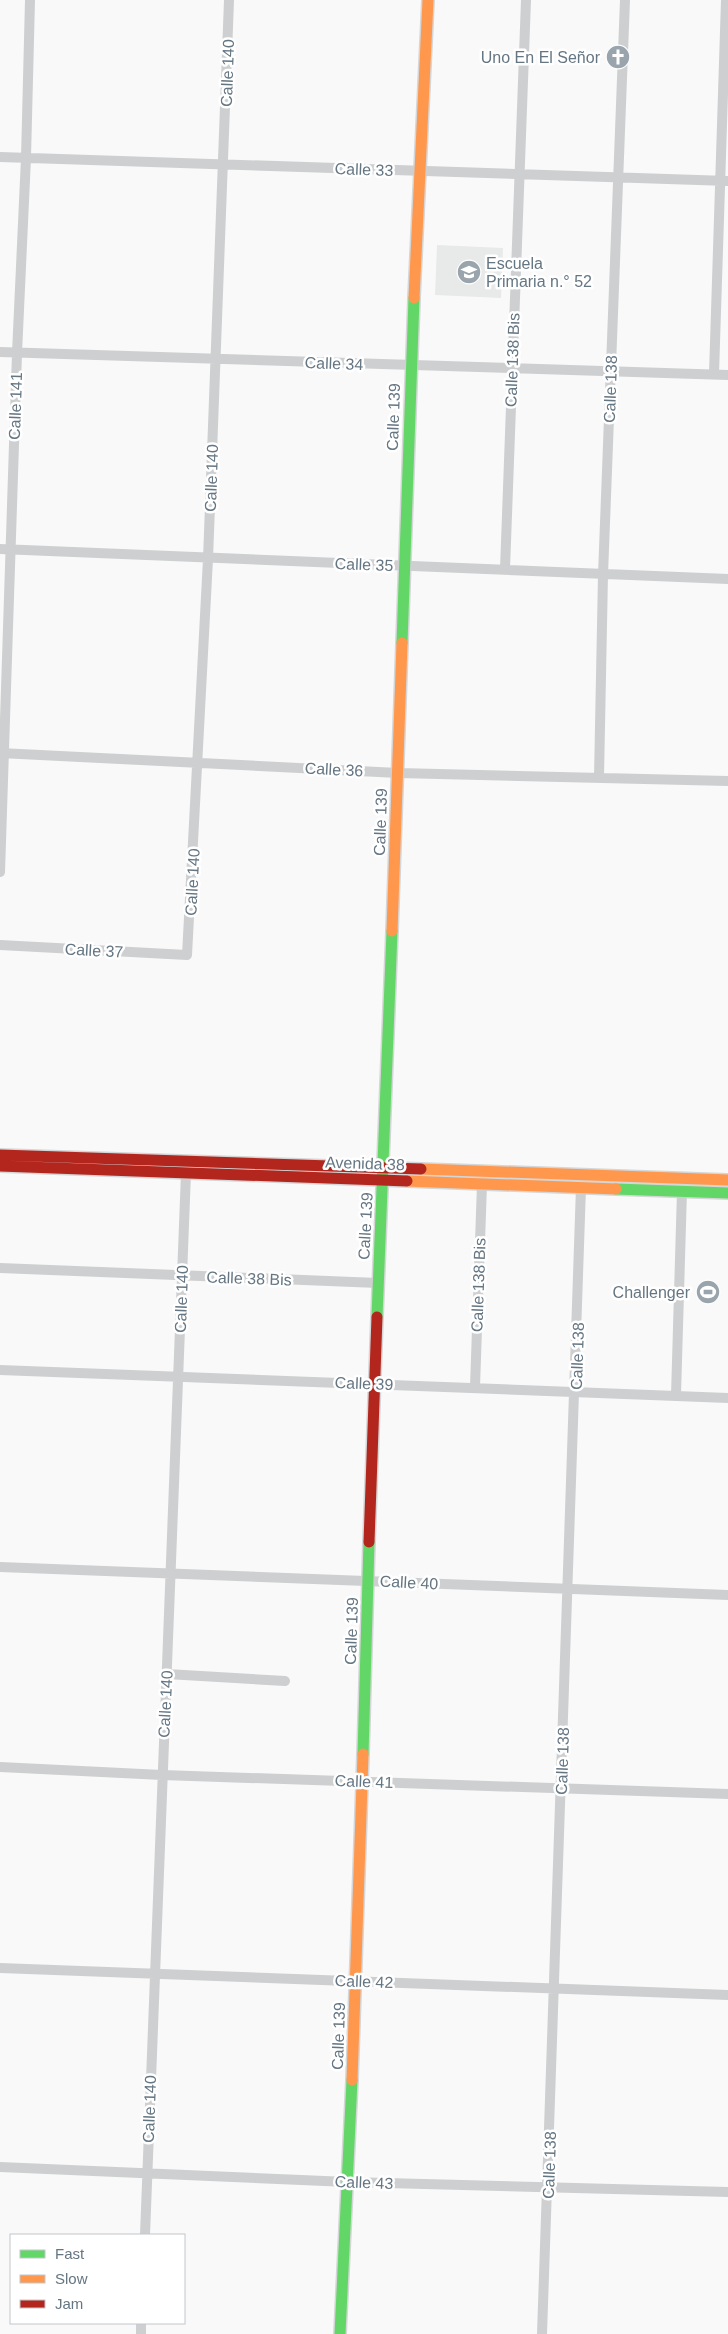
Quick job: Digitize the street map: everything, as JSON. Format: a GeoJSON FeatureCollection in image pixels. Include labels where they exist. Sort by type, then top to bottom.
{"type":"FeatureCollection","features":[{"type":"Feature","properties":{"kind":"street","name":"Calle 141"},"geometry":{"type":"LineString","coordinates":[[0,872],[5,549],[26,158],[30,0]]}},
{"type":"Feature","properties":{"kind":"street","name":"Calle 140"},"geometry":{"type":"LineString","coordinates":[[187,955],[199,761],[208,559],[229,0]]}},
{"type":"Feature","properties":{"kind":"street","name":"Calle 139"},"geometry":{"type":"LineString","coordinates":[[340,2334],[356,1980],[374,1384],[384,1180],[411,366],[422,171],[428,0]]}},
{"type":"Feature","properties":{"kind":"street","name":"Calle 138 Bis"},"geometry":{"type":"LineString","coordinates":[[505,570],[518,174],[526,0]]}},
{"type":"Feature","properties":{"kind":"street","name":"Calle 138"},"geometry":{"type":"LineString","coordinates":[[599,777],[603,575],[625,0]]}},
{"type":"Feature","properties":{"kind":"street"},"geometry":{"type":"LineString","coordinates":[[714,374],[724,181],[726,0]]}},
{"type":"Feature","properties":{"kind":"street","name":"Calle 33"},"geometry":{"type":"LineString","coordinates":[[0,157],[724,181]]}},
{"type":"Feature","properties":{"kind":"street","name":"Calle 34"},"geometry":{"type":"LineString","coordinates":[[0,352],[728,375]]}},
{"type":"Feature","properties":{"kind":"street","name":"Calle 35"},"geometry":{"type":"LineString","coordinates":[[5,549],[208,559],[404,565],[728,579]]}},
{"type":"Feature","properties":{"kind":"street","name":"Calle 36"},"geometry":{"type":"LineString","coordinates":[[2,753],[199,761],[398,773],[728,782]]}},
{"type":"Feature","properties":{"kind":"street","name":"Calle 37"},"geometry":{"type":"LineString","coordinates":[[0,945],[187,955]]}},
{"type":"Feature","properties":{"kind":"street","name":"Avenida 38"},"geometry":{"type":"LineString","coordinates":[[0,1154],[728,1180]]}},
{"type":"Feature","properties":{"kind":"street","name":"Avenida 38"},"geometry":{"type":"LineString","coordinates":[[0,1166],[728,1193]]}},
{"type":"Feature","properties":{"kind":"street","name":"Calle 140"},"geometry":{"type":"LineString","coordinates":[[145,2234],[186,1173]]}},
{"type":"Feature","properties":{"kind":"street","name":"Calle 138 Bis"},"geometry":{"type":"LineString","coordinates":[[475,1386],[482,1184]]}},
{"type":"Feature","properties":{"kind":"street","name":"Calle 138"},"geometry":{"type":"LineString","coordinates":[[542,2334],[576,1392],[581,1187]]}},
{"type":"Feature","properties":{"kind":"street"},"geometry":{"type":"LineString","coordinates":[[676,1395],[682,1191]]}},
{"type":"Feature","properties":{"kind":"street","name":"Calle 38 Bis"},"geometry":{"type":"LineString","coordinates":[[0,1268],[378,1284]]}},
{"type":"Feature","properties":{"kind":"street","name":"Calle 39"},"geometry":{"type":"LineString","coordinates":[[0,1370],[475,1386],[728,1398]]}},
{"type":"Feature","properties":{"kind":"street","name":"Calle 40"},"geometry":{"type":"LineString","coordinates":[[0,1567],[728,1595]]}},
{"type":"Feature","properties":{"kind":"street"},"geometry":{"type":"LineString","coordinates":[[167,1674],[285,1682]]}},
{"type":"Feature","properties":{"kind":"street","name":"Calle 41"},"geometry":{"type":"LineString","coordinates":[[0,1767],[162,1775],[362,1780],[728,1794]]}},
{"type":"Feature","properties":{"kind":"street","name":"Calle 42"},"geometry":{"type":"LineString","coordinates":[[0,1968],[728,1995]]}},
{"type":"Feature","properties":{"kind":"street","name":"Calle 43"},"geometry":{"type":"LineString","coordinates":[[0,2167],[348,2182],[728,2192]]}},
{"type":"Feature","properties":{"kind":"shaded area","name":"Escuela Primaria n.° 52"},"geometry":{"type":"Polygon","coordinates":[[[437,245],[503,248],[501,298],[435,295],[437,245]]]}},
{"type":"Feature","properties":{"kind":"traffic: fast"},"geometry":{"type":"LineString","coordinates":[[402,643],[414,298]]}},
{"type":"Feature","properties":{"kind":"traffic: fast"},"geometry":{"type":"LineString","coordinates":[[377,1317],[392,931]]}},
{"type":"Feature","properties":{"kind":"traffic: fast"},"geometry":{"type":"LineString","coordinates":[[616,1189],[728,1193]]}},
{"type":"Feature","properties":{"kind":"traffic: fast"},"geometry":{"type":"LineString","coordinates":[[363,1754],[369,1542]]}},
{"type":"Feature","properties":{"kind":"traffic: fast"},"geometry":{"type":"LineString","coordinates":[[340,2334],[352,2080]]}},
{"type":"Feature","properties":{"kind":"traffic: slow"},"geometry":{"type":"LineString","coordinates":[[414,298],[428,0]]}},
{"type":"Feature","properties":{"kind":"traffic: slow"},"geometry":{"type":"LineString","coordinates":[[392,931],[402,643]]}},
{"type":"Feature","properties":{"kind":"traffic: slow"},"geometry":{"type":"LineString","coordinates":[[421,1169],[728,1180]]}},
{"type":"Feature","properties":{"kind":"traffic: slow"},"geometry":{"type":"LineString","coordinates":[[407,1181],[616,1189]]}},
{"type":"Feature","properties":{"kind":"traffic: slow"},"geometry":{"type":"LineString","coordinates":[[352,2080],[363,1754]]}},
{"type":"Feature","properties":{"kind":"traffic: jam"},"geometry":{"type":"LineString","coordinates":[[0,1155],[421,1169]]}},
{"type":"Feature","properties":{"kind":"traffic: jam"},"geometry":{"type":"LineString","coordinates":[[0,1166],[407,1181]]}},
{"type":"Feature","properties":{"kind":"traffic: jam"},"geometry":{"type":"LineString","coordinates":[[369,1542],[377,1317]]}},
{"type":"Feature","properties":{"kind":"place","name":"Uno En El Señor"},"geometry":{"type":"Point","coordinates":[618,57]}},
{"type":"Feature","properties":{"kind":"place","name":"Escuela Primaria n.° 52"},"geometry":{"type":"Point","coordinates":[469,272]}},
{"type":"Feature","properties":{"kind":"place","name":"Challenger"},"geometry":{"type":"Point","coordinates":[708,1292]}}]}
